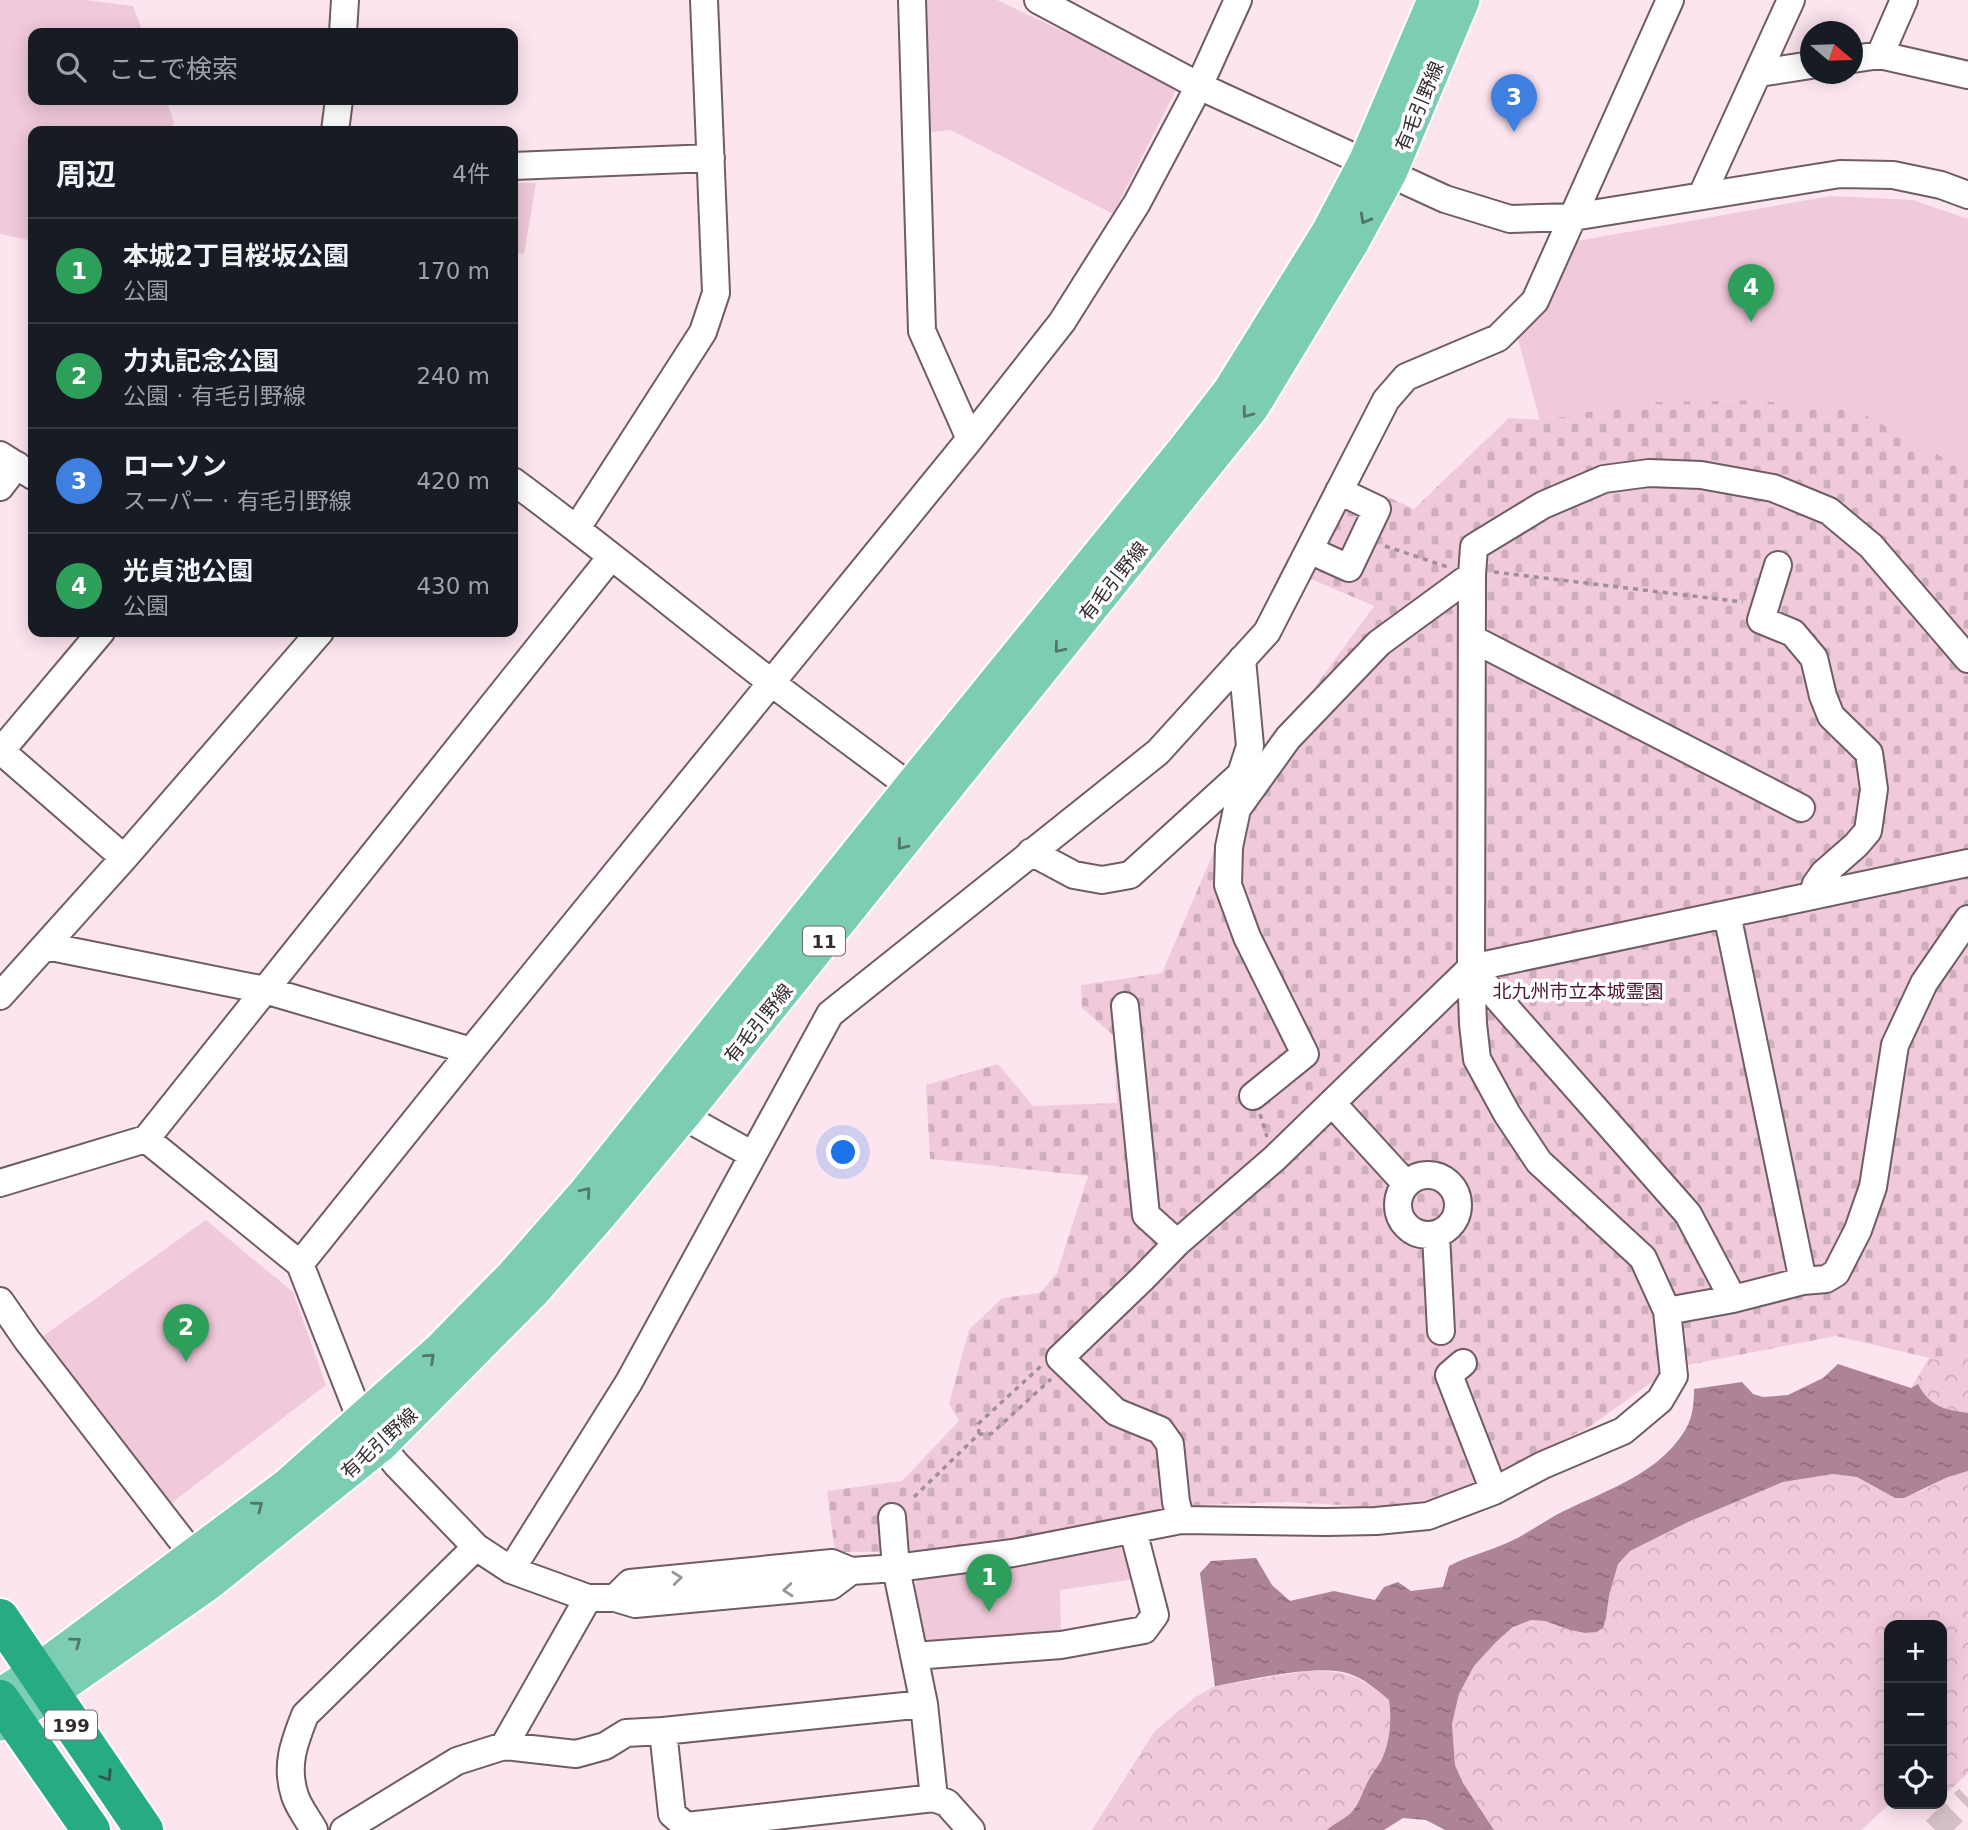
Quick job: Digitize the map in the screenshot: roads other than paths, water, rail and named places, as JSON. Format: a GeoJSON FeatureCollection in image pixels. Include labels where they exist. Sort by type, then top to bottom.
{"type":"FeatureCollection","features":[{"type":"Feature","properties":{"kind":"highway","name":"199"},"geometry":{"type":"LineString","coordinates":[[0,1618],[144,1830]]}},
{"type":"Feature","properties":{"kind":"highway","name":"199"},"geometry":{"type":"LineString","coordinates":[[3,1709],[91,1830]]}},
{"type":"Feature","properties":{"kind":"main road","name":"有毛引野線"},"geometry":{"type":"LineString","coordinates":[[1378,168],[1434,0]]}},
{"type":"Feature","properties":{"kind":"main road","name":"有毛引野線"},"geometry":{"type":"LineString","coordinates":[[3,1709],[208,1584],[371,1433],[439,1350],[512,1276],[583,1195],[672,1107],[922,796],[1230,390],[1328,232],[1378,168],[1463,0]]}},
{"type":"Feature","properties":{"kind":"main road","name":"有毛引野線"},"geometry":{"type":"LineString","coordinates":[[44,1683],[193,1555],[286,1486],[371,1433]]}},
{"type":"Feature","properties":{"kind":"street"},"geometry":{"type":"LineString","coordinates":[[343,28],[345,0]]}},
{"type":"Feature","properties":{"kind":"street"},"geometry":{"type":"LineString","coordinates":[[577,528],[704,332],[716,293],[704,0]]}},
{"type":"Feature","properties":{"kind":"street"},"geometry":{"type":"LineString","coordinates":[[912,0],[922,331],[970,439]]}},
{"type":"Feature","properties":{"kind":"street"},"geometry":{"type":"LineString","coordinates":[[1038,0],[1199,86],[1445,199],[1510,219],[1573,217],[1840,174],[1893,175],[1941,185],[1968,195]]}},
{"type":"Feature","properties":{"kind":"street"},"geometry":{"type":"LineString","coordinates":[[300,1264],[1062,322],[1137,203],[1199,86],[1238,0]]}},
{"type":"Feature","properties":{"kind":"street"},"geometry":{"type":"LineString","coordinates":[[511,1570],[629,1382],[830,1014],[1158,752],[1266,632],[1386,400],[1406,377],[1498,338],[1535,301],[1670,0]]}},
{"type":"Feature","properties":{"kind":"street"},"geometry":{"type":"LineString","coordinates":[[1702,195],[1791,0]]}},
{"type":"Feature","properties":{"kind":"street"},"geometry":{"type":"LineString","coordinates":[[1880,55],[1904,0]]}},
{"type":"Feature","properties":{"kind":"street"},"geometry":{"type":"LineString","coordinates":[[1863,58],[1880,55],[1968,75]]}},
{"type":"Feature","properties":{"kind":"street"},"geometry":{"type":"LineString","coordinates":[[1759,73],[1800,67]]}},
{"type":"Feature","properties":{"kind":"street"},"geometry":{"type":"LineString","coordinates":[[336,126],[338,105]]}},
{"type":"Feature","properties":{"kind":"street"},"geometry":{"type":"LineString","coordinates":[[518,166],[711,158]]}},
{"type":"Feature","properties":{"kind":"street"},"geometry":{"type":"LineString","coordinates":[[0,488],[17,465]]}},
{"type":"Feature","properties":{"kind":"street"},"geometry":{"type":"LineString","coordinates":[[146,1139],[300,1264],[371,1433],[475,1547],[511,1570],[588,1598],[615,1598],[630,1583],[832,1563],[851,1570],[896,1568],[1013,1553],[1181,1520],[1376,1521],[1429,1516],[1494,1491],[1543,1465],[1623,1431],[1660,1400],[1674,1376],[1667,1311],[1643,1258],[1539,1162],[1507,1114],[1477,1059],[1471,968],[1474,547],[1543,505],[1604,479],[1649,473],[1701,475],[1773,488],[1829,512],[1871,546],[1968,659]]}},
{"type":"Feature","properties":{"kind":"street"},"geometry":{"type":"LineString","coordinates":[[518,485],[922,796]]}},
{"type":"Feature","properties":{"kind":"street"},"geometry":{"type":"LineString","coordinates":[[1309,550],[1349,568],[1377,509],[1339,491]]}},
{"type":"Feature","properties":{"kind":"street"},"geometry":{"type":"LineString","coordinates":[[0,1183],[146,1139],[611,557]]}},
{"type":"Feature","properties":{"kind":"street"},"geometry":{"type":"LineString","coordinates":[[1777,565],[1760,604],[1760,620],[1793,634],[1814,658],[1831,716],[1869,753],[1874,789],[1868,831],[1824,873],[1812,896]]}},
{"type":"Feature","properties":{"kind":"street"},"geometry":{"type":"LineString","coordinates":[[1253,1096],[1305,1054],[1247,937],[1228,885],[1229,846],[1237,809],[1288,738],[1379,643],[1472,575]]}},
{"type":"Feature","properties":{"kind":"street"},"geometry":{"type":"LineString","coordinates":[[97,637],[1,752],[124,858]]}},
{"type":"Feature","properties":{"kind":"street"},"geometry":{"type":"LineString","coordinates":[[0,996],[316,637]]}},
{"type":"Feature","properties":{"kind":"street"},"geometry":{"type":"LineString","coordinates":[[1473,639],[1801,808]]}},
{"type":"Feature","properties":{"kind":"street"},"geometry":{"type":"LineString","coordinates":[[1031,852],[1074,875],[1102,880],[1130,875],[1221,793],[1241,774],[1250,746],[1242,659]]}},
{"type":"Feature","properties":{"kind":"street"},"geometry":{"type":"LineString","coordinates":[[1181,1520],[1176,1502],[1170,1444],[1160,1430],[1116,1412],[1056,1360],[1177,1243],[1275,1158],[1471,968],[1968,863]]}},
{"type":"Feature","properties":{"kind":"street"},"geometry":{"type":"LineString","coordinates":[[1727,914],[1803,1281]]}},
{"type":"Feature","properties":{"kind":"street"},"geometry":{"type":"LineString","coordinates":[[1667,1311],[1733,1299],[1803,1281],[1826,1279],[1836,1273],[1858,1230],[1874,1187],[1895,1045],[1924,983],[1968,919]]}},
{"type":"Feature","properties":{"kind":"street"},"geometry":{"type":"LineString","coordinates":[[46,946],[265,990],[471,1051]]}},
{"type":"Feature","properties":{"kind":"street"},"geometry":{"type":"LineString","coordinates":[[1471,968],[1688,1213],[1733,1299]]}},
{"type":"Feature","properties":{"kind":"street"},"geometry":{"type":"LineString","coordinates":[[1125,1006],[1146,1215],[1177,1243]]}},
{"type":"Feature","properties":{"kind":"street"},"geometry":{"type":"LineString","coordinates":[[1332,1103],[1406,1184]]}},
{"type":"Feature","properties":{"kind":"street"},"geometry":{"type":"LineString","coordinates":[[672,1107],[753,1155]]}},
{"type":"Feature","properties":{"kind":"street"},"geometry":{"type":"LineString","coordinates":[[1435,1175],[1449,1183],[1457,1197],[1457,1212],[1450,1226],[1436,1235],[1420,1235],[1406,1227],[1398,1214],[1398,1198],[1406,1184],[1419,1176],[1435,1175]]}},
{"type":"Feature","properties":{"kind":"street"},"geometry":{"type":"LineString","coordinates":[[1436,1235],[1441,1331]]}},
{"type":"Feature","properties":{"kind":"street"},"geometry":{"type":"LineString","coordinates":[[0,1301],[193,1555]]}},
{"type":"Feature","properties":{"kind":"street"},"geometry":{"type":"LineString","coordinates":[[1463,1363],[1449,1375],[1494,1491]]}},
{"type":"Feature","properties":{"kind":"street"},"geometry":{"type":"LineString","coordinates":[[892,1517],[896,1568],[924,1704],[934,1798]]}},
{"type":"Feature","properties":{"kind":"street"},"geometry":{"type":"LineString","coordinates":[[914,1656],[1060,1645],[1144,1630],[1156,1615],[1133,1530]]}},
{"type":"Feature","properties":{"kind":"street"},"geometry":{"type":"LineString","coordinates":[[314,1830],[295,1798],[289,1770],[294,1742],[305,1715],[475,1547]]}},
{"type":"Feature","properties":{"kind":"street"},"geometry":{"type":"LineString","coordinates":[[505,1746],[588,1598]]}},
{"type":"Feature","properties":{"kind":"street"},"geometry":{"type":"LineString","coordinates":[[344,1830],[457,1761],[505,1746],[576,1754],[605,1746],[626,1733],[924,1704]]}},
{"type":"Feature","properties":{"kind":"street"},"geometry":{"type":"LineString","coordinates":[[663,1731],[672,1814],[686,1826],[715,1827],[934,1798],[947,1803],[971,1830]]}},
{"type":"Feature","properties":{"kind":"water"},"geometry":{"type":"Polygon","coordinates":[[[1838,1364],[1911,1388],[1918,1384],[1938,1406],[1968,1413],[1968,1471],[1948,1477],[1904,1498],[1895,1498],[1857,1477],[1833,1474],[1783,1482],[1688,1522],[1630,1551],[1618,1564],[1603,1628],[1597,1632],[1585,1633],[1545,1621],[1531,1620],[1513,1627],[1474,1666],[1459,1694],[1452,1724],[1455,1765],[1463,1783],[1494,1830],[1445,1830],[1426,1820],[1403,1818],[1384,1830],[1327,1830],[1353,1811],[1381,1761],[1389,1731],[1389,1700],[1359,1678],[1334,1671],[1283,1674],[1215,1686],[1200,1573],[1211,1561],[1256,1558],[1272,1585],[1290,1601],[1334,1591],[1375,1600],[1384,1587],[1398,1582],[1411,1591],[1443,1587],[1449,1566],[1515,1539],[1556,1515],[1641,1473],[1656,1462],[1670,1450],[1685,1430],[1692,1414],[1694,1389],[1742,1382],[1753,1394],[1763,1397],[1788,1395],[1823,1378],[1838,1364]]]}},
{"type":"Feature","properties":{"kind":"tunnel"},"geometry":{"type":"LineString","coordinates":[[1935,1830],[1968,1798]]}},
{"type":"Feature","properties":{"kind":"place","name":"ローソン"},"geometry":{"type":"Point","coordinates":[1514,132]}},
{"type":"Feature","properties":{"kind":"place","name":"光貞池公園"},"geometry":{"type":"Point","coordinates":[1751,322]}},
{"type":"Feature","properties":{"kind":"place","name":"力丸記念公園"},"geometry":{"type":"Point","coordinates":[186,1362]}},
{"type":"Feature","properties":{"kind":"place","name":"本城2丁目桜坂公園"},"geometry":{"type":"Point","coordinates":[989,1612]}},
{"type":"Feature","properties":{"kind":"park label","name":"北九州市立本城霊園"},"geometry":{"type":"Point","coordinates":[1578,991]}}]}
